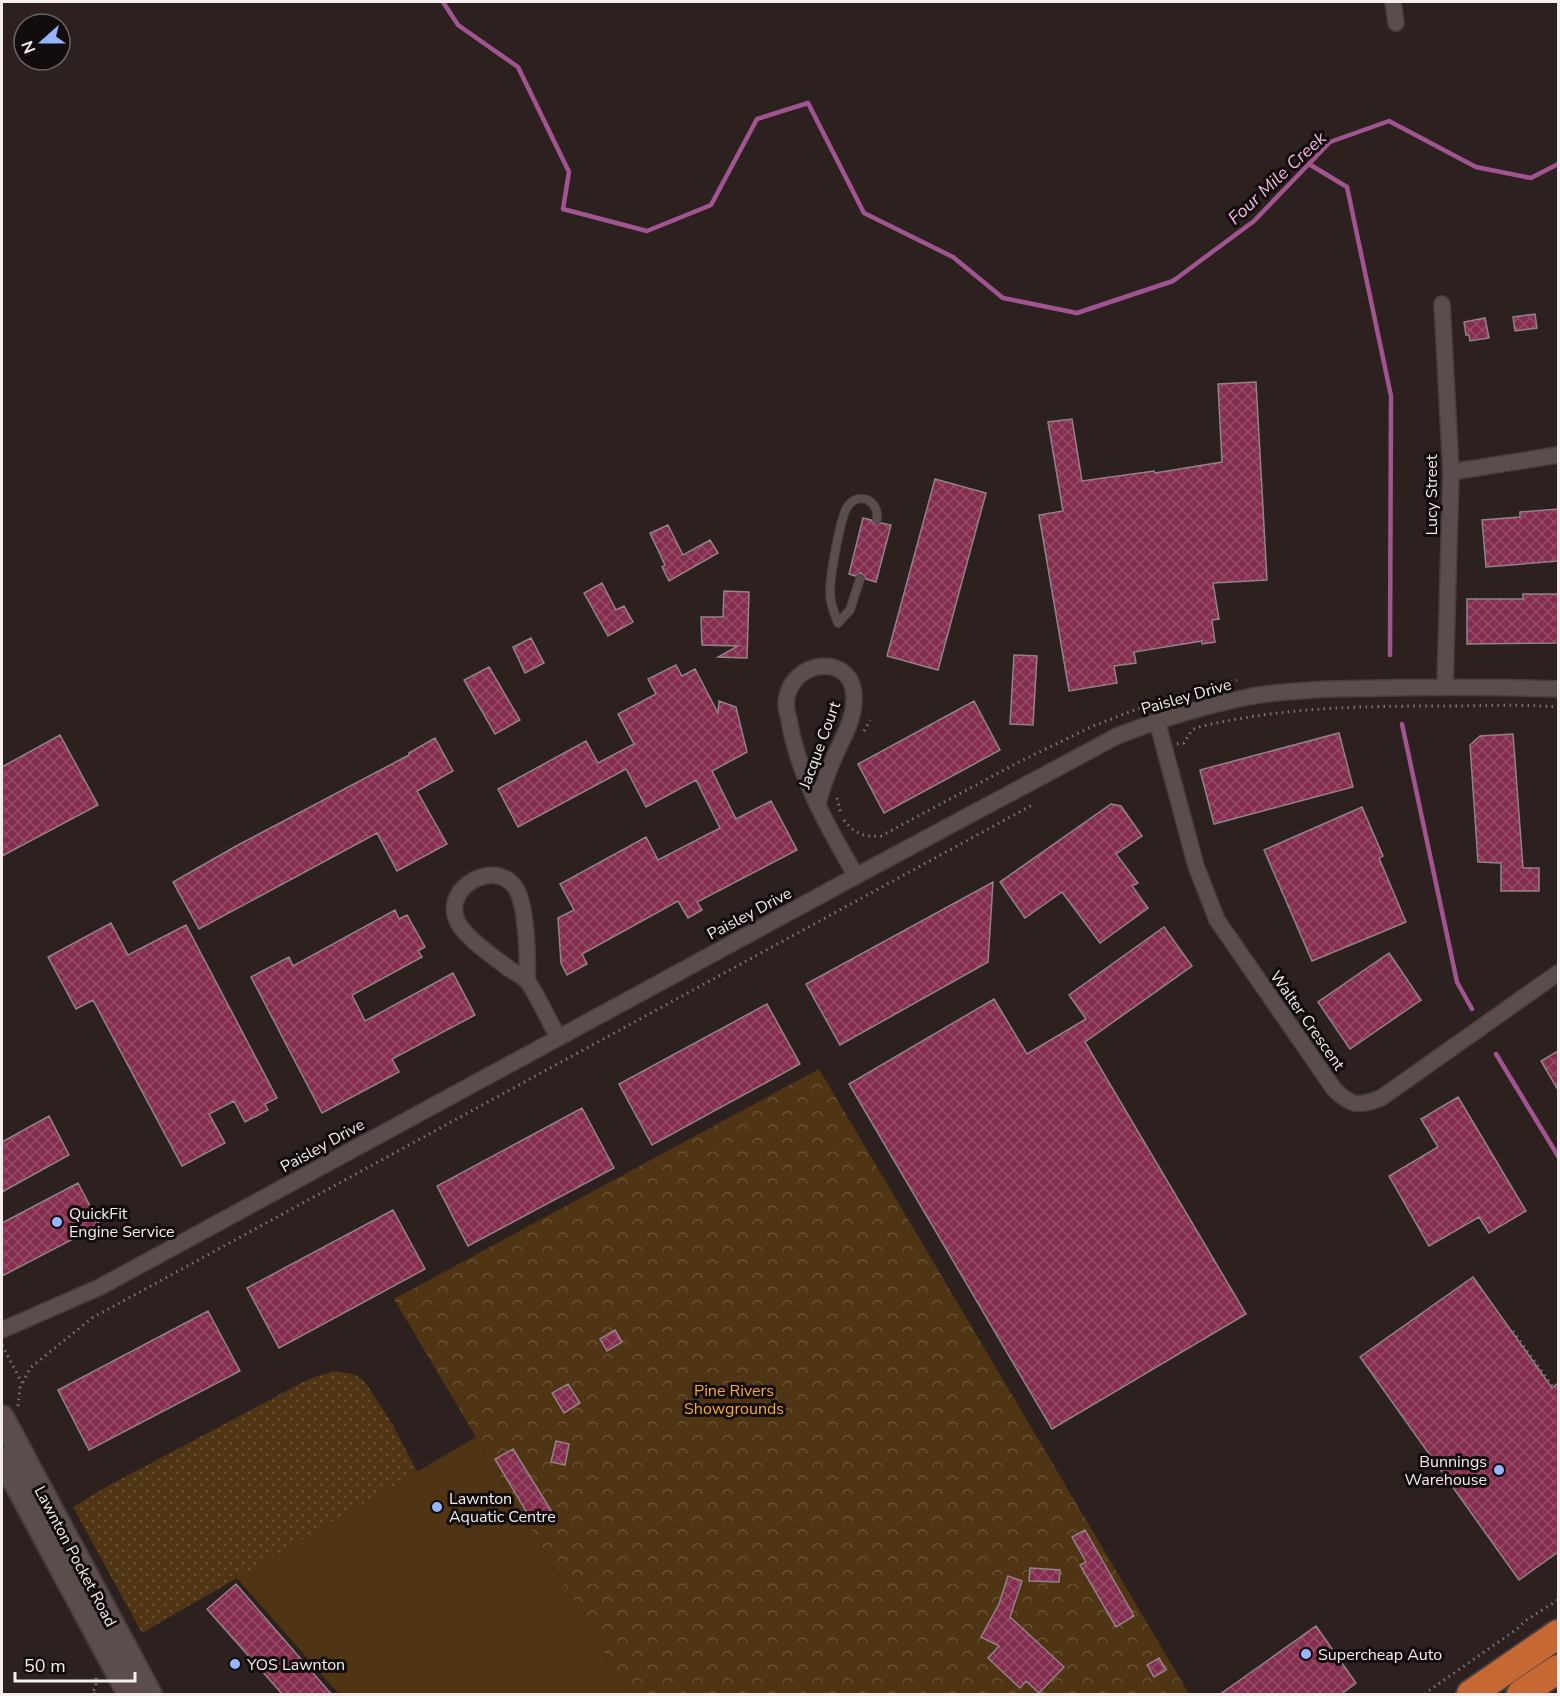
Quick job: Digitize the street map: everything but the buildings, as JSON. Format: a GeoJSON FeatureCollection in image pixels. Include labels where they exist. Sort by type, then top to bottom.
{"type":"FeatureCollection","features":[{"type":"Feature","properties":{"kind":"highway"},"geometry":{"type":"LineString","coordinates":[[1471,1695],[1558,1634]]}},
{"type":"Feature","properties":{"kind":"highway"},"geometry":{"type":"LineString","coordinates":[[1521,1695],[1558,1669]]}},
{"type":"Feature","properties":{"kind":"main road","name":"Lawnton Pocket Road"},"geometry":{"type":"LineString","coordinates":[[11,1414],[150,1695]]}},
{"type":"Feature","properties":{"kind":"main road","name":"Lawnton Pocket Road"},"geometry":{"type":"LineString","coordinates":[[2,1458],[114,1685],[129,1695]]}},
{"type":"Feature","properties":{"kind":"street"},"geometry":{"type":"LineString","coordinates":[[1394,2],[1396,23]]}},
{"type":"Feature","properties":{"kind":"street","name":"Lucy Street"},"geometry":{"type":"LineString","coordinates":[[1442,304],[1451,472],[1445,687]]}},
{"type":"Feature","properties":{"kind":"street"},"geometry":{"type":"LineString","coordinates":[[1451,472],[1558,454]]}},
{"type":"Feature","properties":{"kind":"street","name":"Jacque Court"},"geometry":{"type":"LineString","coordinates":[[818,803],[833,758],[846,733],[855,699],[845,673],[836,668],[823,666],[810,668],[798,676],[790,687],[786,703],[792,736],[807,782],[856,876]]}},
{"type":"Feature","properties":{"kind":"street","name":"Paisley Drive"},"geometry":{"type":"LineString","coordinates":[[2,1330],[100,1287],[1077,756],[1118,736],[1157,721],[1253,696],[1298,691],[1445,687],[1558,689]]}},
{"type":"Feature","properties":{"kind":"street","name":"Walter Crescent"},"geometry":{"type":"LineString","coordinates":[[1157,721],[1196,866],[1217,920],[1334,1089],[1346,1101],[1356,1105],[1381,1098],[1558,973]]}},
{"type":"Feature","properties":{"kind":"street"},"geometry":{"type":"LineString","coordinates":[[527,981],[528,958],[522,907],[516,888],[501,877],[478,878],[459,892],[455,900],[456,918],[471,938],[527,981],[558,1037]]}},
{"type":"Feature","properties":{"kind":"lane"},"geometry":{"type":"LineString","coordinates":[[860,579],[850,610],[838,623],[831,605],[831,581],[846,510],[854,501],[866,499],[876,507],[878,519]]}},
{"type":"Feature","properties":{"kind":"path"},"geometry":{"type":"LineString","coordinates":[[837,791],[839,808],[846,824],[863,836],[881,836],[1017,763],[1093,726],[1168,697],[1237,680]]}},
{"type":"Feature","properties":{"kind":"path"},"geometry":{"type":"LineString","coordinates":[[1164,749],[1184,743],[1192,730],[1199,727],[1265,713],[1301,709],[1419,706],[1558,707]]}},
{"type":"Feature","properties":{"kind":"path"},"geometry":{"type":"LineString","coordinates":[[861,739],[870,720]]}},
{"type":"Feature","properties":{"kind":"path"},"geometry":{"type":"LineString","coordinates":[[11,1414],[30,1368],[92,1318],[1034,804]]}},
{"type":"Feature","properties":{"kind":"path"},"geometry":{"type":"LineString","coordinates":[[1513,1331],[1553,1387]]}},
{"type":"Feature","properties":{"kind":"path"},"geometry":{"type":"LineString","coordinates":[[2,1345],[22,1383]]}},
{"type":"Feature","properties":{"kind":"path"},"geometry":{"type":"LineString","coordinates":[[1424,1695],[1558,1600]]}},
{"type":"Feature","properties":{"kind":"green space","name":"Pine Rivers Showgrounds"},"geometry":{"type":"Polygon","coordinates":[[[819,1069],[1189,1694],[629,1694],[394,1299],[819,1069]]]}},
{"type":"Feature","properties":{"kind":"green space"},"geometry":{"type":"Polygon","coordinates":[[[334,1371],[353,1374],[367,1385],[391,1422],[435,1505],[339,1694],[237,1578],[142,1633],[73,1507],[106,1487],[309,1379],[334,1371]]]}},
{"type":"Feature","properties":{"kind":"green space","name":"Lawnton Aquatic Centre"},"geometry":{"type":"Polygon","coordinates":[[[476,1437],[629,1694],[339,1694],[237,1578],[476,1437]]]}},
{"type":"Feature","properties":{"kind":"waterway","name":"Four Mile Creek"},"geometry":{"type":"LineString","coordinates":[[443,2],[458,25],[518,67],[569,172],[563,209],[647,231],[711,205],[757,119],[808,103],[864,213],[953,257],[1003,298],[1077,313],[1173,281],[1254,221],[1330,142],[1389,121],[1476,167],[1531,178],[1558,164]]}},
{"type":"Feature","properties":{"kind":"waterway"},"geometry":{"type":"LineString","coordinates":[[1309,164],[1347,187],[1391,396],[1390,655]]}},
{"type":"Feature","properties":{"kind":"waterway"},"geometry":{"type":"LineString","coordinates":[[1402,724],[1457,982],[1472,1009]]}},
{"type":"Feature","properties":{"kind":"waterway"},"geometry":{"type":"LineString","coordinates":[[1496,1054],[1558,1156]]}},
{"type":"Feature","properties":{"kind":"place","name":"QuickFit Engine Service"},"geometry":{"type":"Point","coordinates":[57,1222]}},
{"type":"Feature","properties":{"kind":"place","name":"Bunnings Warehouse"},"geometry":{"type":"Point","coordinates":[1499,1470]}},
{"type":"Feature","properties":{"kind":"place","name":"Lawnton Aquatic Centre"},"geometry":{"type":"Point","coordinates":[437,1507]}},
{"type":"Feature","properties":{"kind":"place","name":"Supercheap Auto"},"geometry":{"type":"Point","coordinates":[1306,1654]}},
{"type":"Feature","properties":{"kind":"place","name":"YOS Lawnton"},"geometry":{"type":"Point","coordinates":[235,1664]}}]}
